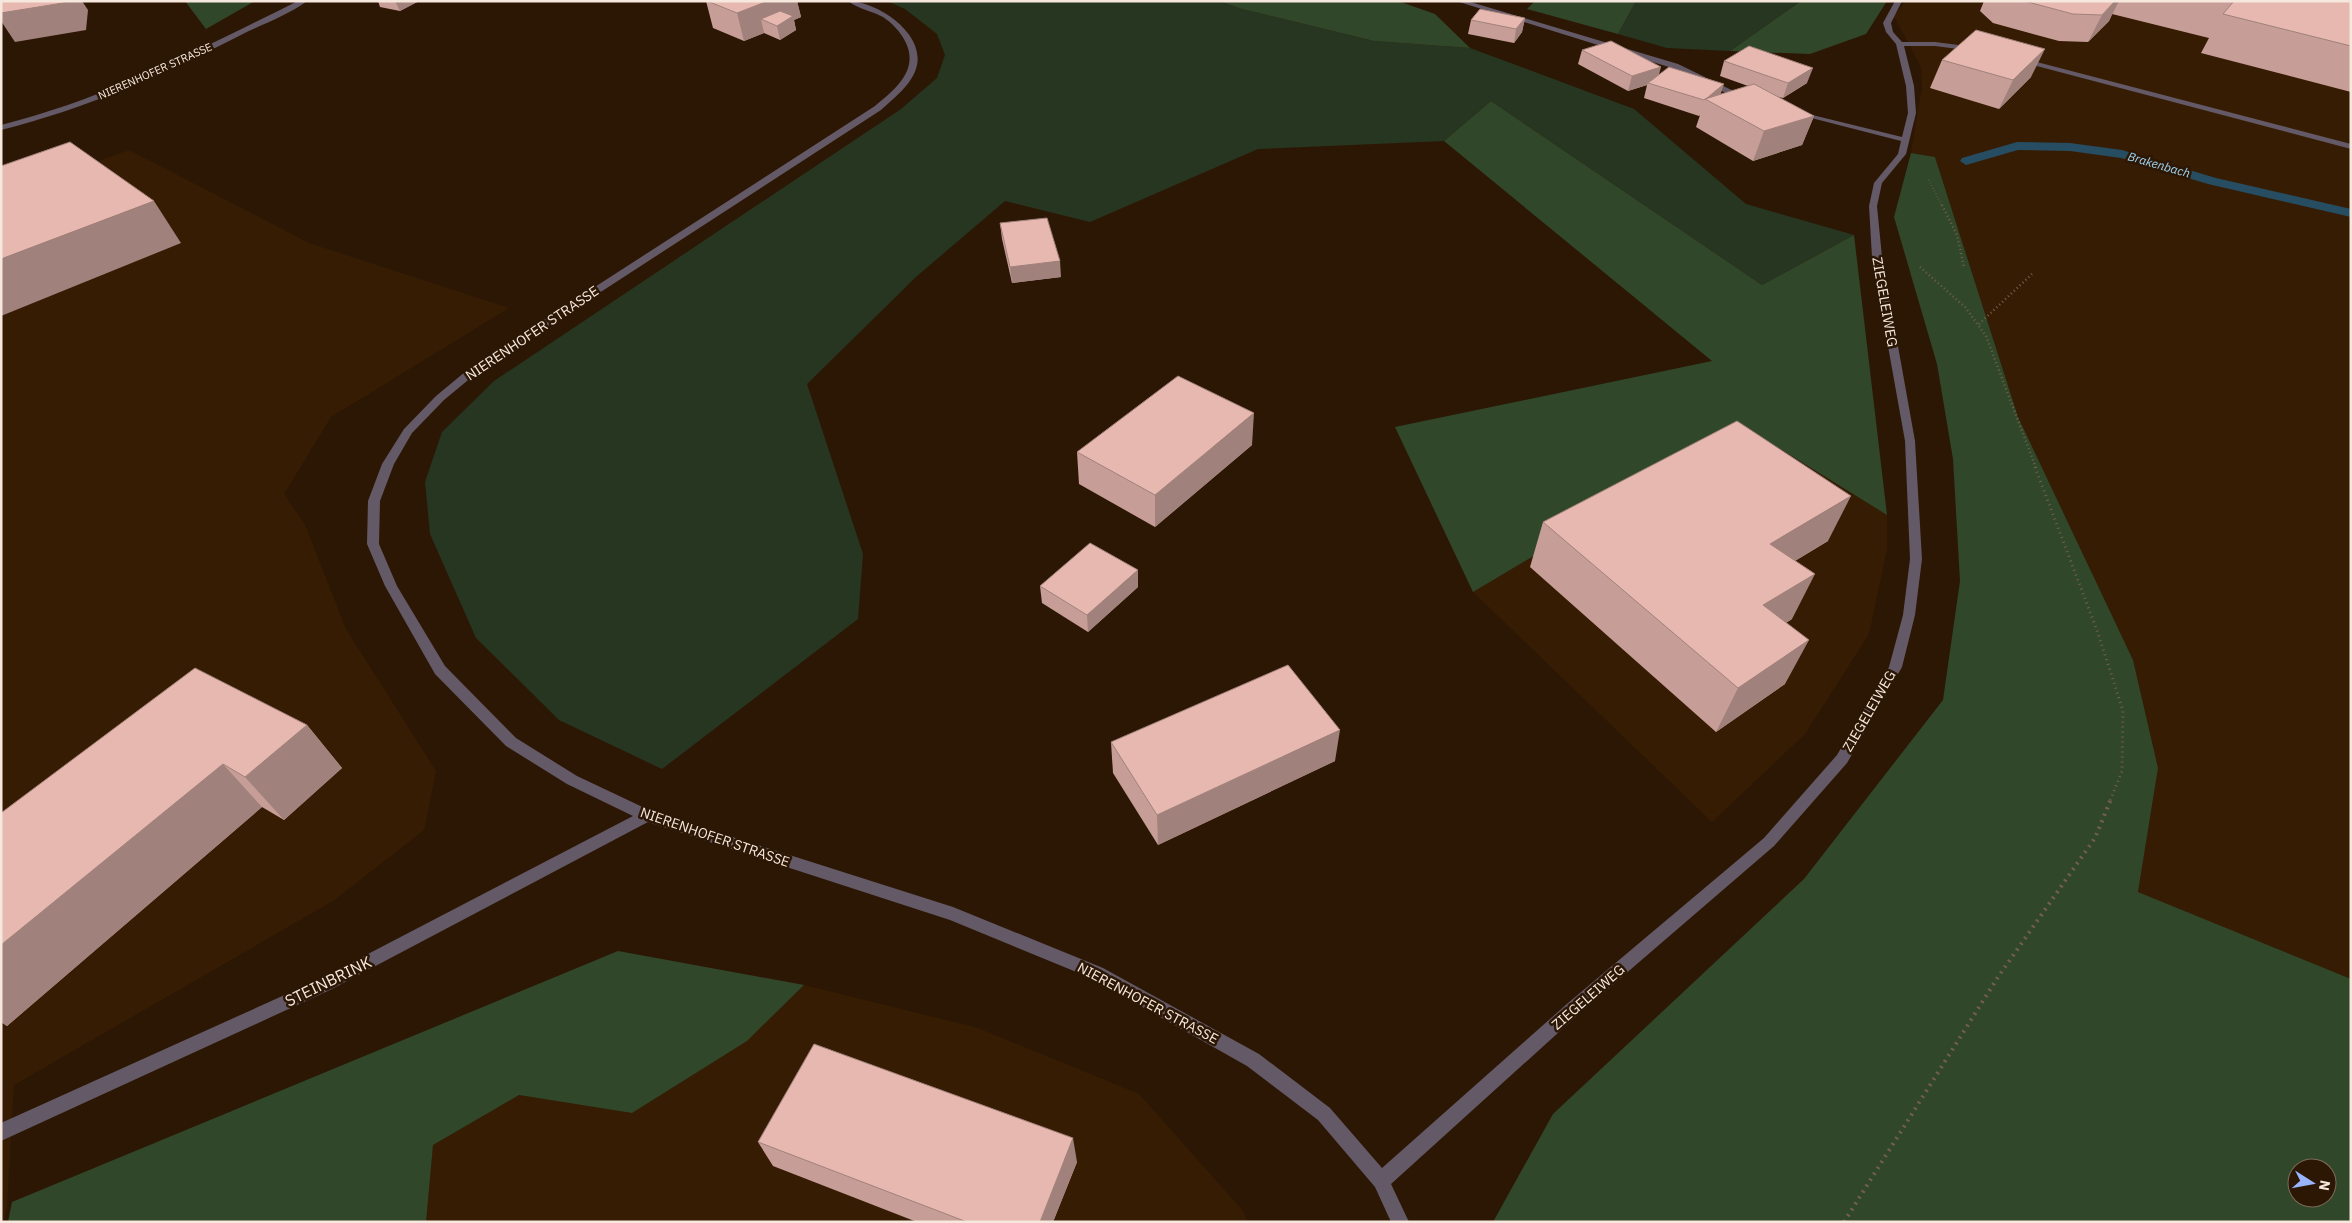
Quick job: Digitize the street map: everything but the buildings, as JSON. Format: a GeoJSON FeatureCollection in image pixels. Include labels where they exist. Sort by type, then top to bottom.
{"type":"FeatureCollection","features":[{"type":"Feature","properties":{"kind":"street","name":"NIERENHOFER STRASSE"},"geometry":{"type":"LineString","coordinates":[[1,128],[46,116],[103,95],[154,73],[304,1]]}},
{"type":"Feature","properties":{"kind":"street","name":"NIERENHOFER STRASSE"},"geometry":{"type":"LineString","coordinates":[[852,1],[884,16],[900,27],[909,42],[915,56],[911,72],[898,89],[878,108],[475,369],[440,398],[408,430],[388,464],[374,501],[373,544],[391,586],[440,670],[511,742],[572,780],[647,816],[953,914],[1097,973],[1253,1060],[1324,1114],[1381,1181],[1400,1222]]}},
{"type":"Feature","properties":{"kind":"street"},"geometry":{"type":"LineString","coordinates":[[1458,1],[1675,66],[1754,103]]}},
{"type":"Feature","properties":{"kind":"street","name":"ZIEGELEIWEG"},"geometry":{"type":"LineString","coordinates":[[1381,1181],[1574,1008],[1769,842],[1842,759],[1895,667],[1909,615],[1916,559],[1910,441],[1877,257],[1872,206],[1878,183],[1902,154],[1912,113],[1910,86],[1900,44],[1890,32],[1887,23],[1899,1]]}},
{"type":"Feature","properties":{"kind":"street"},"geometry":{"type":"LineString","coordinates":[[1900,44],[1952,45],[1982,51]]}},
{"type":"Feature","properties":{"kind":"street"},"geometry":{"type":"LineString","coordinates":[[2010,57],[2351,147]]}},
{"type":"Feature","properties":{"kind":"street"},"geometry":{"type":"LineString","coordinates":[[1792,112],[1906,140]]}},
{"type":"Feature","properties":{"kind":"street","name":"STEINBRINK"},"geometry":{"type":"LineString","coordinates":[[1,1132],[324,984],[647,816]]}},
{"type":"Feature","properties":{"kind":"path"},"geometry":{"type":"LineString","coordinates":[[1902,154],[1920,168],[1930,181],[1957,234],[1964,267]]}},
{"type":"Feature","properties":{"kind":"path"},"geometry":{"type":"LineString","coordinates":[[1844,1222],[1998,977],[2095,838],[2122,771],[2123,711],[2098,633],[1986,336],[1979,324],[1950,292],[1913,261]]}},
{"type":"Feature","properties":{"kind":"path"},"geometry":{"type":"LineString","coordinates":[[1979,324],[2032,274]]}},
{"type":"Feature","properties":{"kind":"shaded area"},"geometry":{"type":"Polygon","coordinates":[[[1906,1],[2351,1],[2351,979],[2138,892],[2158,768],[2133,660],[2018,417],[1935,157],[1911,153],[1922,87],[1921,67],[1894,16],[1906,1]]]}},
{"type":"Feature","properties":{"kind":"shaded area"},"geometry":{"type":"Polygon","coordinates":[[[129,150],[309,243],[509,308],[331,417],[284,494],[305,525],[346,629],[436,771],[424,830],[333,901],[14,1085],[7,1206],[4,1222],[1,1222],[1,196],[129,150]]]}},
{"type":"Feature","properties":{"kind":"shaded area"},"geometry":{"type":"Polygon","coordinates":[[[1749,429],[1887,515],[1887,549],[1869,634],[1805,734],[1712,822],[1473,592],[1749,429]]]}},
{"type":"Feature","properties":{"kind":"shaded area"},"geometry":{"type":"Polygon","coordinates":[[[804,985],[978,1028],[1139,1094],[1244,1212],[1247,1222],[426,1222],[433,1145],[519,1095],[632,1113],[747,1041],[804,985]]]}},
{"type":"Feature","properties":{"kind":"green space"},"geometry":{"type":"Polygon","coordinates":[[[185,1],[255,1],[206,29],[185,1]]]}},
{"type":"Feature","properties":{"kind":"green space"},"geometry":{"type":"Polygon","coordinates":[[[887,1],[1219,1],[1242,9],[1374,41],[1470,48],[1634,109],[1746,204],[1854,235],[1762,285],[1491,101],[1444,141],[1258,149],[1090,222],[1005,201],[917,276],[807,384],[863,554],[858,619],[662,769],[559,720],[476,638],[430,534],[425,482],[442,432],[494,381],[901,109],[937,78],[945,55],[937,34],[905,9],[887,1]]]}},
{"type":"Feature","properties":{"kind":"green space"},"geometry":{"type":"Polygon","coordinates":[[[1219,1],[1398,1],[1435,14],[1470,48],[1374,41],[1242,9],[1219,1]]]}},
{"type":"Feature","properties":{"kind":"green space"},"geometry":{"type":"Polygon","coordinates":[[[1535,1],[1636,1],[1618,34],[1527,9],[1535,1]]]}},
{"type":"Feature","properties":{"kind":"green space"},"geometry":{"type":"Polygon","coordinates":[[[1636,1],[1801,1],[1730,51],[1667,48],[1618,34],[1636,1]]]}},
{"type":"Feature","properties":{"kind":"green space"},"geometry":{"type":"Polygon","coordinates":[[[1801,1],[1887,1],[1866,34],[1810,54],[1730,51],[1801,1]]]}},
{"type":"Feature","properties":{"kind":"green space"},"geometry":{"type":"Polygon","coordinates":[[[1491,101],[1762,285],[1854,235],[1887,515],[1748,429],[1473,592],[1395,427],[1712,361],[1444,141],[1491,101]]]}},
{"type":"Feature","properties":{"kind":"green space"},"geometry":{"type":"Polygon","coordinates":[[[1911,153],[1935,157],[2018,417],[2133,660],[2158,768],[2138,892],[2351,979],[2351,1222],[1493,1222],[1553,1114],[1804,879],[1943,700],[1960,581],[1953,459],[1937,364],[1894,217],[1911,153]]]}},
{"type":"Feature","properties":{"kind":"green space"},"geometry":{"type":"Polygon","coordinates":[[[618,951],[804,985],[747,1041],[632,1113],[519,1095],[433,1145],[426,1222],[8,1222],[12,1202],[618,951]]]}},
{"type":"Feature","properties":{"kind":"waterway","name":"Brakenbach"},"geometry":{"type":"LineString","coordinates":[[1966,161],[2017,146],[2070,147],[2122,154],[2213,181],[2351,213]]}}]}
